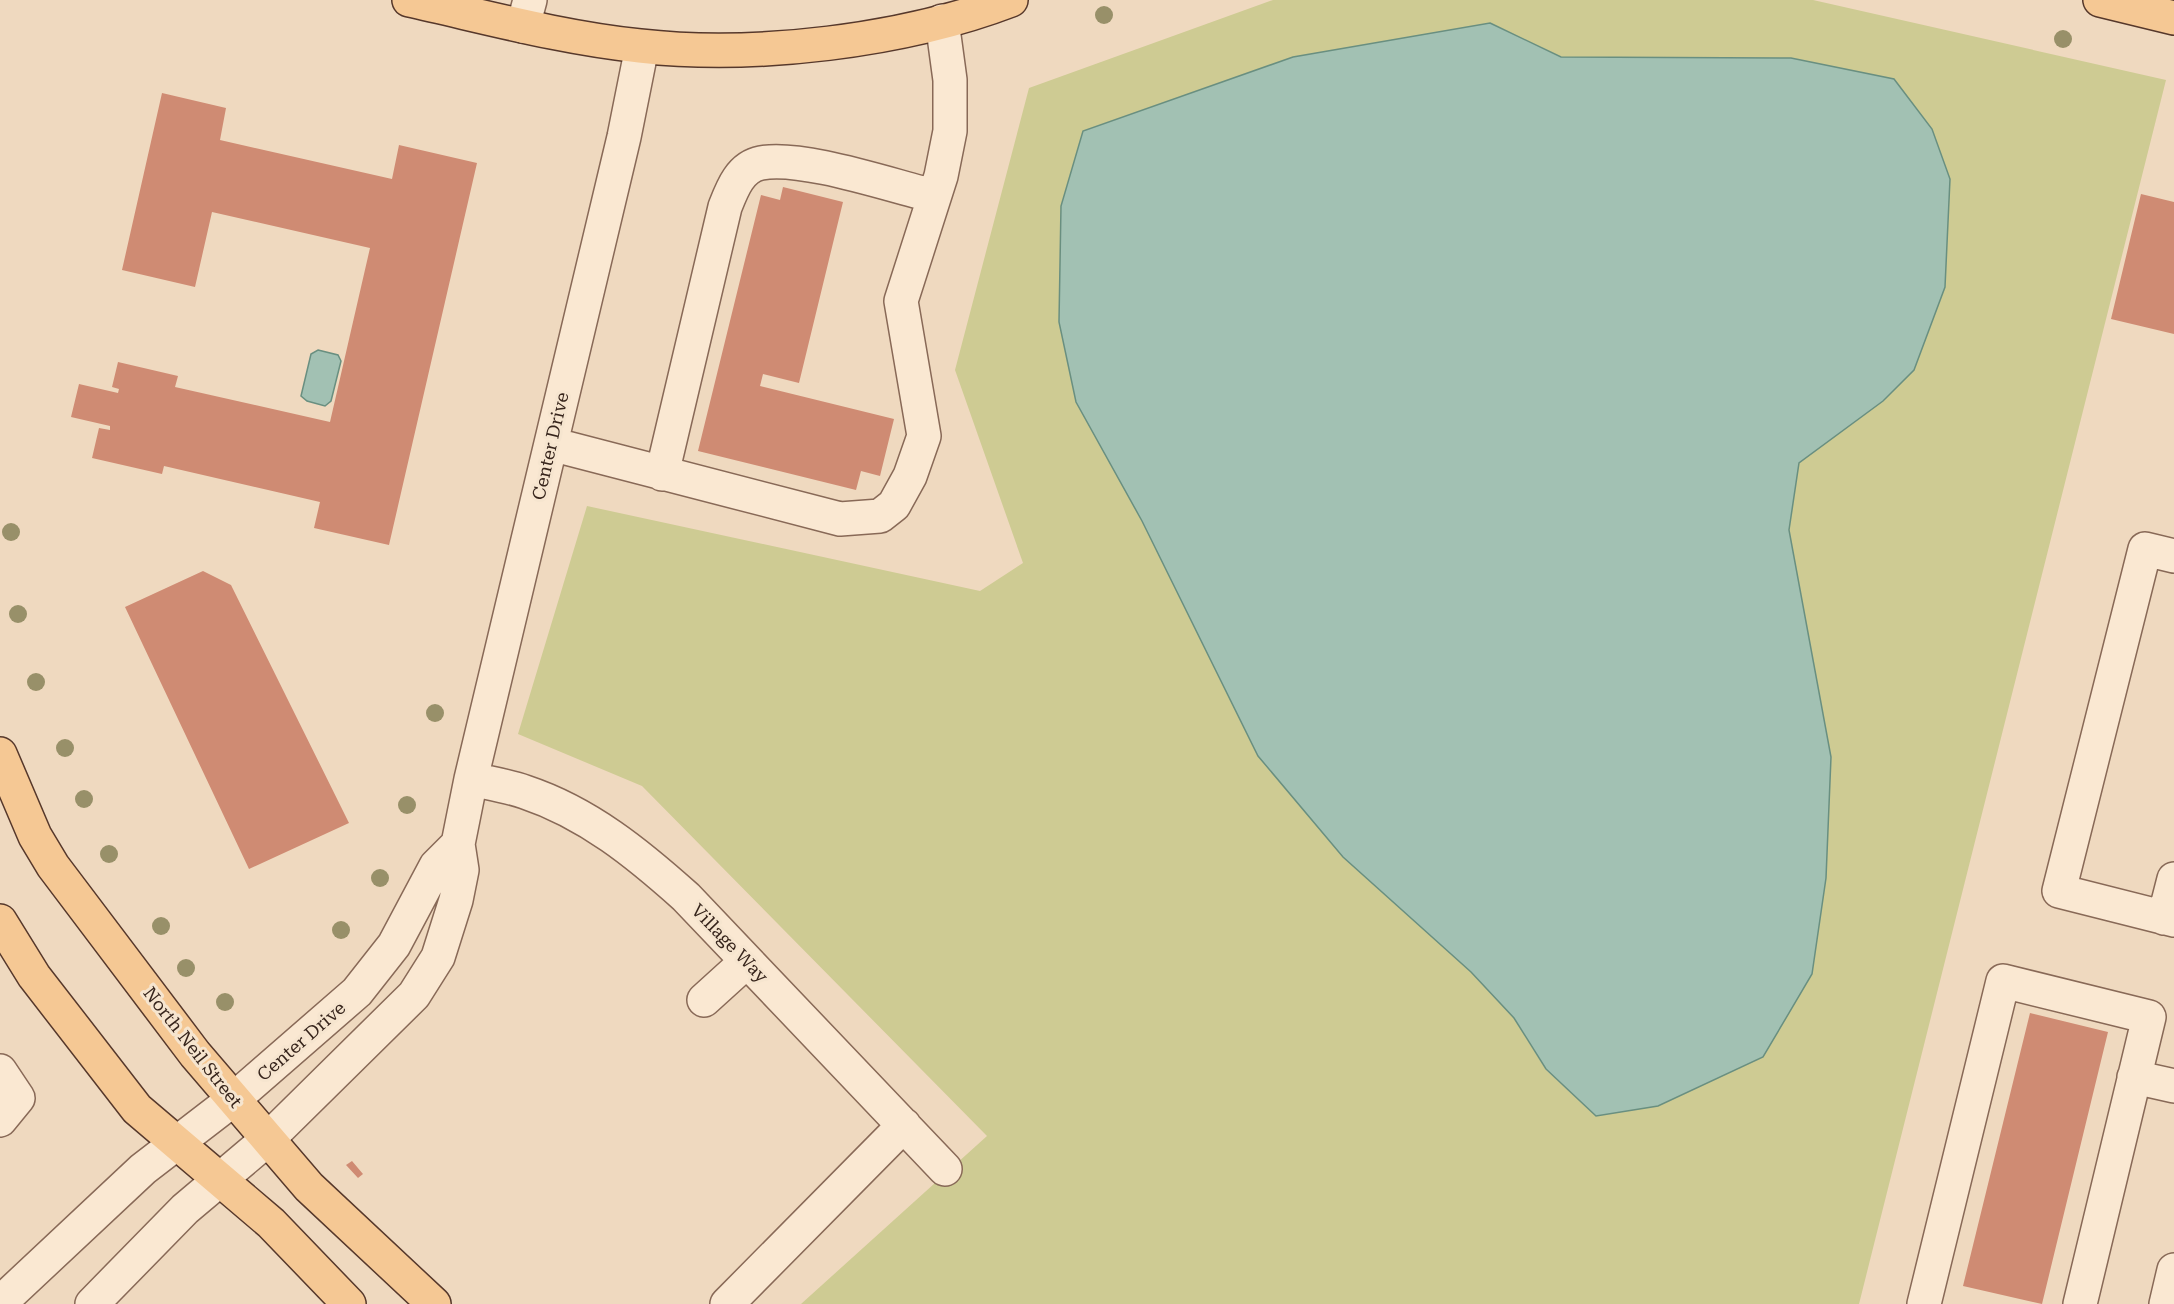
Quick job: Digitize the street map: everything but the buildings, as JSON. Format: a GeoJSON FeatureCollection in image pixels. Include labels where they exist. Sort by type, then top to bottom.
{"type":"FeatureCollection","features":[{"type":"Feature","properties":{"kind":"main road"},"geometry":{"type":"LineString","coordinates":[[409,0],[526,13],[642,47],[736,50],[829,43],[942,21],[1011,0]]}},
{"type":"Feature","properties":{"kind":"main road"},"geometry":{"type":"LineString","coordinates":[[2100,0],[2174,18]]}},
{"type":"Feature","properties":{"kind":"main road","name":"North Neil Street"},"geometry":{"type":"LineString","coordinates":[[0,754],[34,836],[53,866],[195,1054],[324,1202],[434,1304]]}},
{"type":"Feature","properties":{"kind":"main road"},"geometry":{"type":"LineString","coordinates":[[0,921],[34,976],[129,1101],[271,1223],[349,1304]]}},
{"type":"Feature","properties":{"kind":"street"},"geometry":{"type":"LineString","coordinates":[[551,444],[840,519],[880,516],[894,505],[910,476],[924,436],[901,301],[934,196],[951,131],[950,80],[942,21]]}},
{"type":"Feature","properties":{"kind":"street","name":"Center Drive"},"geometry":{"type":"LineString","coordinates":[[92,1304],[185,1209],[268,1139],[414,994],[438,957],[456,900],[462,870],[458,844],[471,779],[624,137],[642,47]]}},
{"type":"Feature","properties":{"kind":"street"},"geometry":{"type":"LineString","coordinates":[[662,474],[725,207],[735,180],[760,163],[803,164],[934,196]]}},
{"type":"Feature","properties":{"kind":"street"},"geometry":{"type":"LineString","coordinates":[[2174,556],[2145,549],[2059,891],[2169,919],[2174,879]]}},
{"type":"Feature","properties":{"kind":"street","name":"Village Way"},"geometry":{"type":"LineString","coordinates":[[471,779],[525,792],[559,806],[609,833],[643,857],[686,897],[945,1169]]}},
{"type":"Feature","properties":{"kind":"street","name":"Center Drive"},"geometry":{"type":"LineString","coordinates":[[0,1303],[143,1169],[234,1100],[357,992],[394,945],[436,866],[458,844]]}},
{"type":"Feature","properties":{"kind":"street"},"geometry":{"type":"LineString","coordinates":[[704,1000],[747,961]]}},
{"type":"Feature","properties":{"kind":"street"},"geometry":{"type":"LineString","coordinates":[[1924,1304],[2003,981],[2149,1017],[2080,1304]]}},
{"type":"Feature","properties":{"kind":"street"},"geometry":{"type":"LineString","coordinates":[[0,1071],[18,1098],[0,1120]]}},
{"type":"Feature","properties":{"kind":"street"},"geometry":{"type":"LineString","coordinates":[[2134,1077],[2174,1086]]}},
{"type":"Feature","properties":{"kind":"street"},"geometry":{"type":"LineString","coordinates":[[727,1304],[904,1125]]}},
{"type":"Feature","properties":{"kind":"street"},"geometry":{"type":"LineString","coordinates":[[2166,1304],[2174,1270]]}},
{"type":"Feature","properties":{"kind":"shaded area"},"geometry":{"type":"Polygon","coordinates":[[[1273,0],[1813,0],[2166,80],[1859,1304],[801,1304],[987,1136],[642,786],[518,734],[587,506],[980,591],[1023,563],[955,370],[1029,88],[1273,0]],[[1490,23],[1293,57],[1083,131],[1061,206],[1059,322],[1076,402],[1142,520],[1343,857],[1471,972],[1514,1018],[1546,1070],[1596,1116],[1831,757],[1789,530],[1799,463],[1883,401],[1791,58],[1561,57],[1490,23]]]}},
{"type":"Feature","properties":{"kind":"shaded area"},"geometry":{"type":"Polygon","coordinates":[[[1490,23],[1561,57],[1791,58],[1894,79],[1932,129],[1950,179],[1945,287],[1914,370],[1883,401],[1799,463],[1789,530],[1831,757],[1826,878],[1812,974],[1763,1057],[1658,1106],[1596,1116],[1546,1069],[1514,1018],[1471,972],[1343,857],[1258,756],[1142,521],[1076,402],[1059,322],[1061,206],[1083,131],[1293,57],[1490,23]]]}},
{"type":"Feature","properties":{"kind":"shaded area"},"geometry":{"type":"Polygon","coordinates":[[[318,350],[338,355],[341,361],[331,401],[325,406],[307,401],[301,396],[311,354],[318,350]]]}}]}
